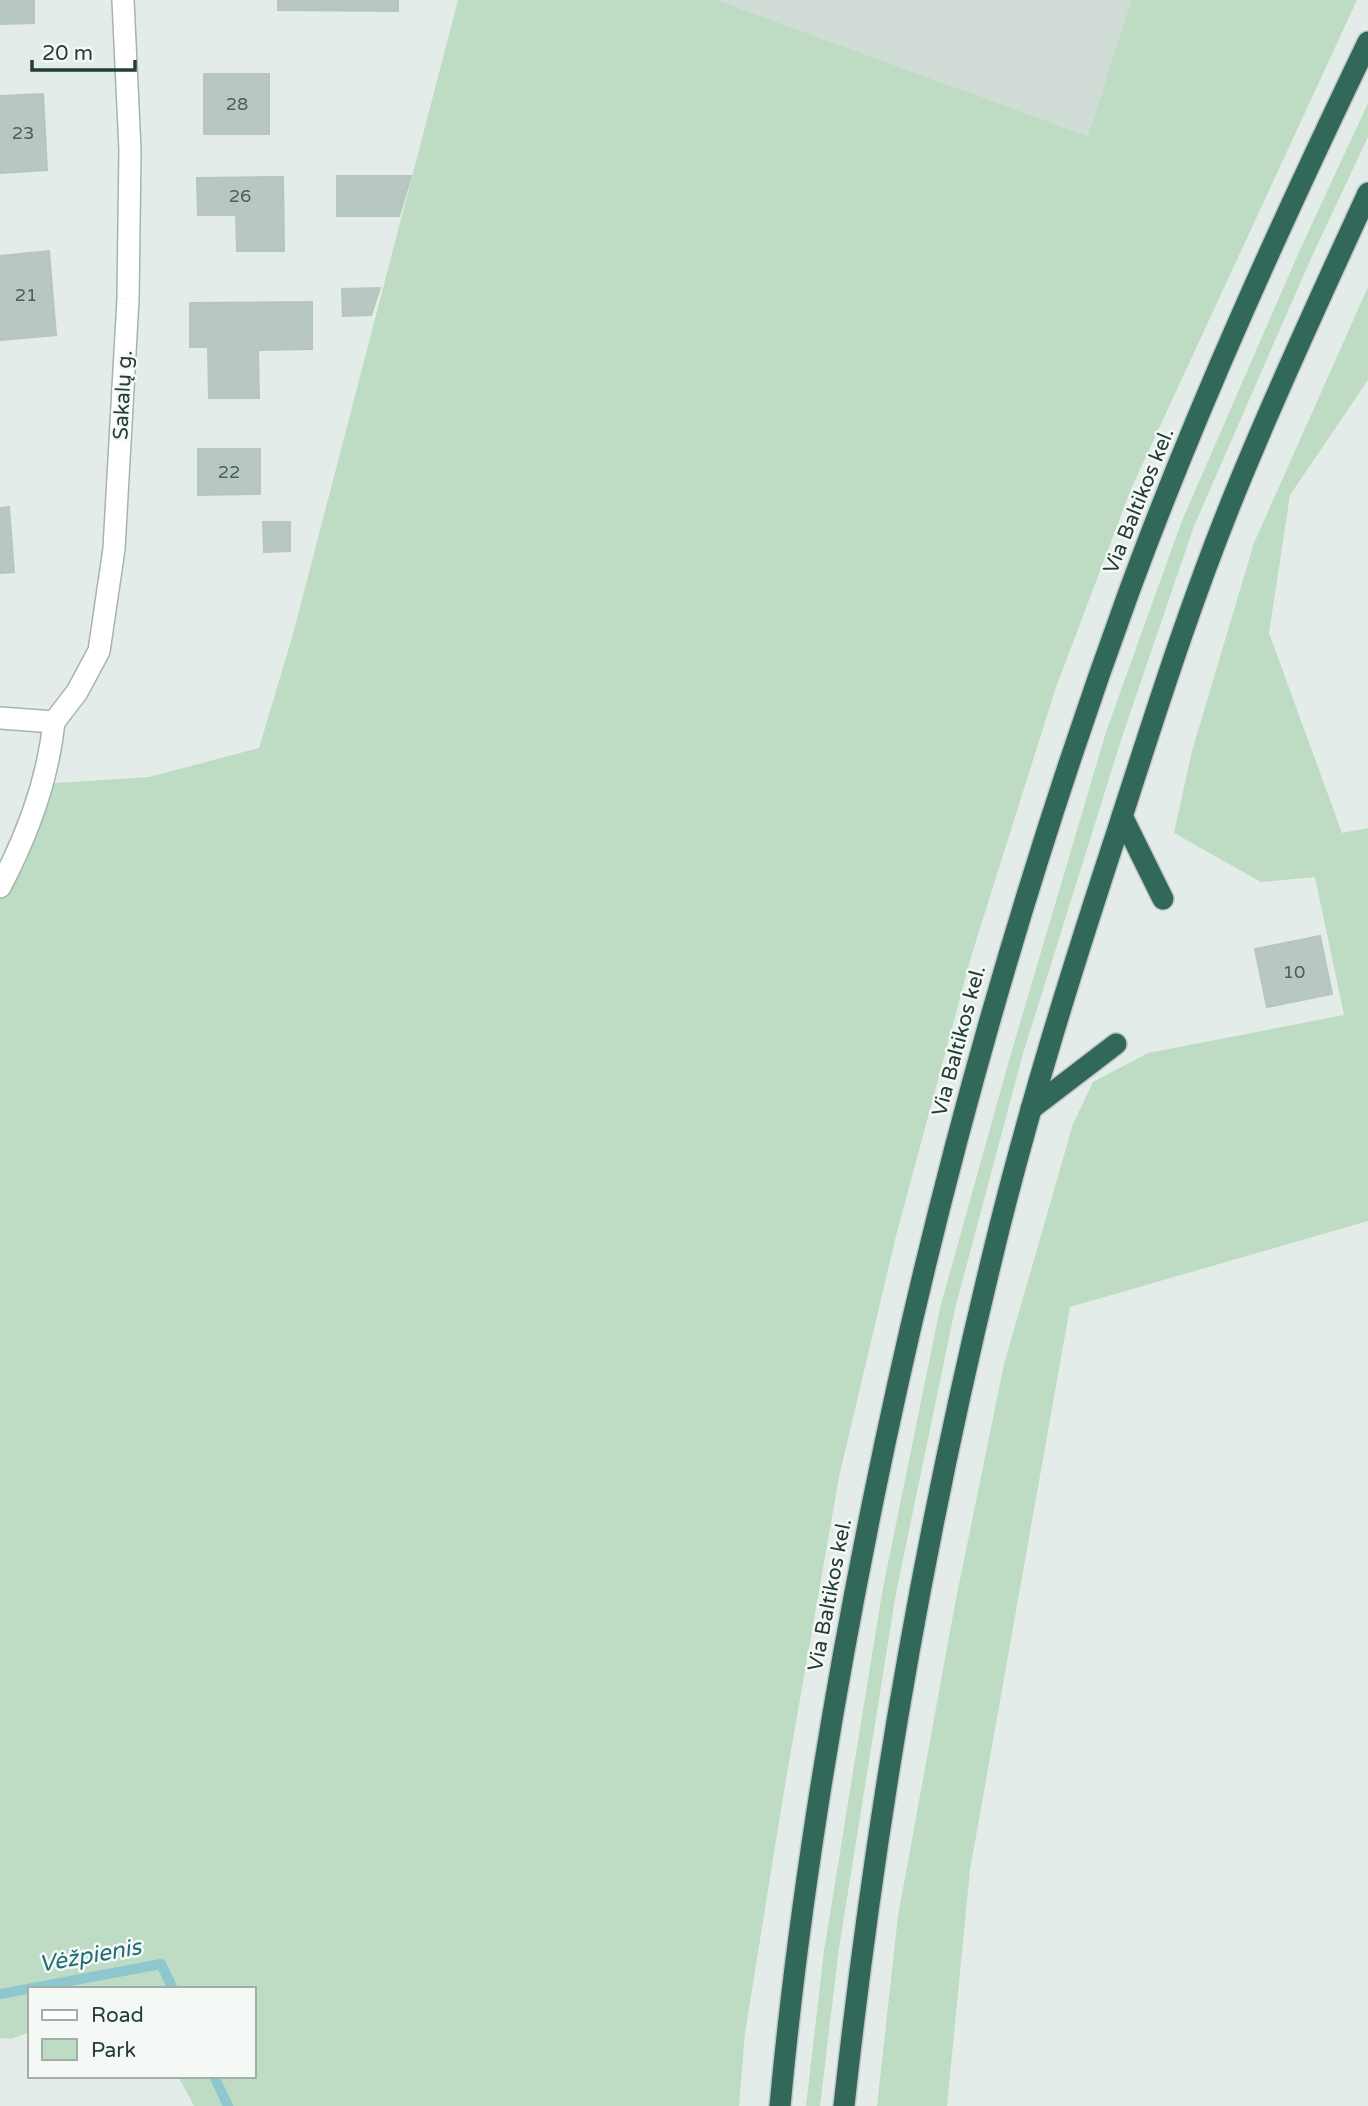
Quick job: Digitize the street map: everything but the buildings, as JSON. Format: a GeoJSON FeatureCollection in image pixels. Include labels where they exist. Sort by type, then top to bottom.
{"type":"FeatureCollection","features":[{"type":"Feature","properties":{"kind":"highway","name":"Via Baltikos kel."},"geometry":{"type":"LineString","coordinates":[[779,2106],[790,1993],[818,1803],[854,1592],[899,1375],[944,1189],[1003,971],[1060,786],[1132,585],[1213,380],[1368,42]]}},
{"type":"Feature","properties":{"kind":"highway"},"geometry":{"type":"LineString","coordinates":[[844,2106],[878,1834],[916,1611],[960,1393],[992,1255],[1031,1109],[1072,969],[1173,659],[1241,478],[1368,193]]}},
{"type":"Feature","properties":{"kind":"highway"},"geometry":{"type":"LineString","coordinates":[[1122,817],[1163,899]]}},
{"type":"Feature","properties":{"kind":"highway"},"geometry":{"type":"LineString","coordinates":[[1031,1109],[1115,1044]]}},
{"type":"Feature","properties":{"kind":"street","name":"Sakalų g."},"geometry":{"type":"LineString","coordinates":[[54,722],[77,692],[99,650],[114,549],[128,299],[130,150],[123,0]]}},
{"type":"Feature","properties":{"kind":"street"},"geometry":{"type":"LineString","coordinates":[[0,718],[54,722],[51,756],[42,784],[18,853],[0,887]]}},
{"type":"Feature","properties":{"kind":"shaded area"},"geometry":{"type":"Polygon","coordinates":[[[717,0],[1131,0],[1088,136],[717,0]]]}},
{"type":"Feature","properties":{"kind":"green space"},"geometry":{"type":"Polygon","coordinates":[[[458,0],[717,0],[1088,136],[1131,0],[1357,0],[1131,489],[1055,690],[971,957],[896,1236],[839,1477],[745,2033],[739,2106],[194,2106],[179,2078],[256,2078],[256,1987],[28,1987],[28,2033],[11,2039],[0,2038],[0,871],[42,784],[149,777],[259,748],[293,634],[458,0]]]}},
{"type":"Feature","properties":{"kind":"green space"},"geometry":{"type":"Polygon","coordinates":[[[1368,103],[1368,137],[1312,256],[1194,526],[1123,734],[1022,1057],[955,1309],[896,1593],[839,1948],[820,2106],[806,2106],[824,1951],[882,1593],[940,1308],[1010,1057],[1106,732],[1181,523],[1299,252],[1368,103]]]}},
{"type":"Feature","properties":{"kind":"green space"},"geometry":{"type":"Polygon","coordinates":[[[1368,287],[1368,380],[1290,495],[1269,633],[1342,833],[1368,828],[1368,1221],[1070,1307],[970,1870],[947,2106],[877,2106],[898,1916],[955,1604],[1004,1364],[1073,1124],[1093,1082],[1148,1053],[1344,1015],[1315,877],[1261,882],[1174,833],[1192,751],[1254,543],[1368,287]]]}},
{"type":"Feature","properties":{"kind":"waterway","name":"Vėžpienis"},"geometry":{"type":"LineString","coordinates":[[38,1987],[161,1964],[172,1987]]}},
{"type":"Feature","properties":{"kind":"waterway","name":"Vėžpienis"},"geometry":{"type":"LineString","coordinates":[[0,1994],[28,1989]]}},
{"type":"Feature","properties":{"kind":"waterway","name":"Vėžpienis"},"geometry":{"type":"LineString","coordinates":[[215,2078],[228,2106]]}}]}
